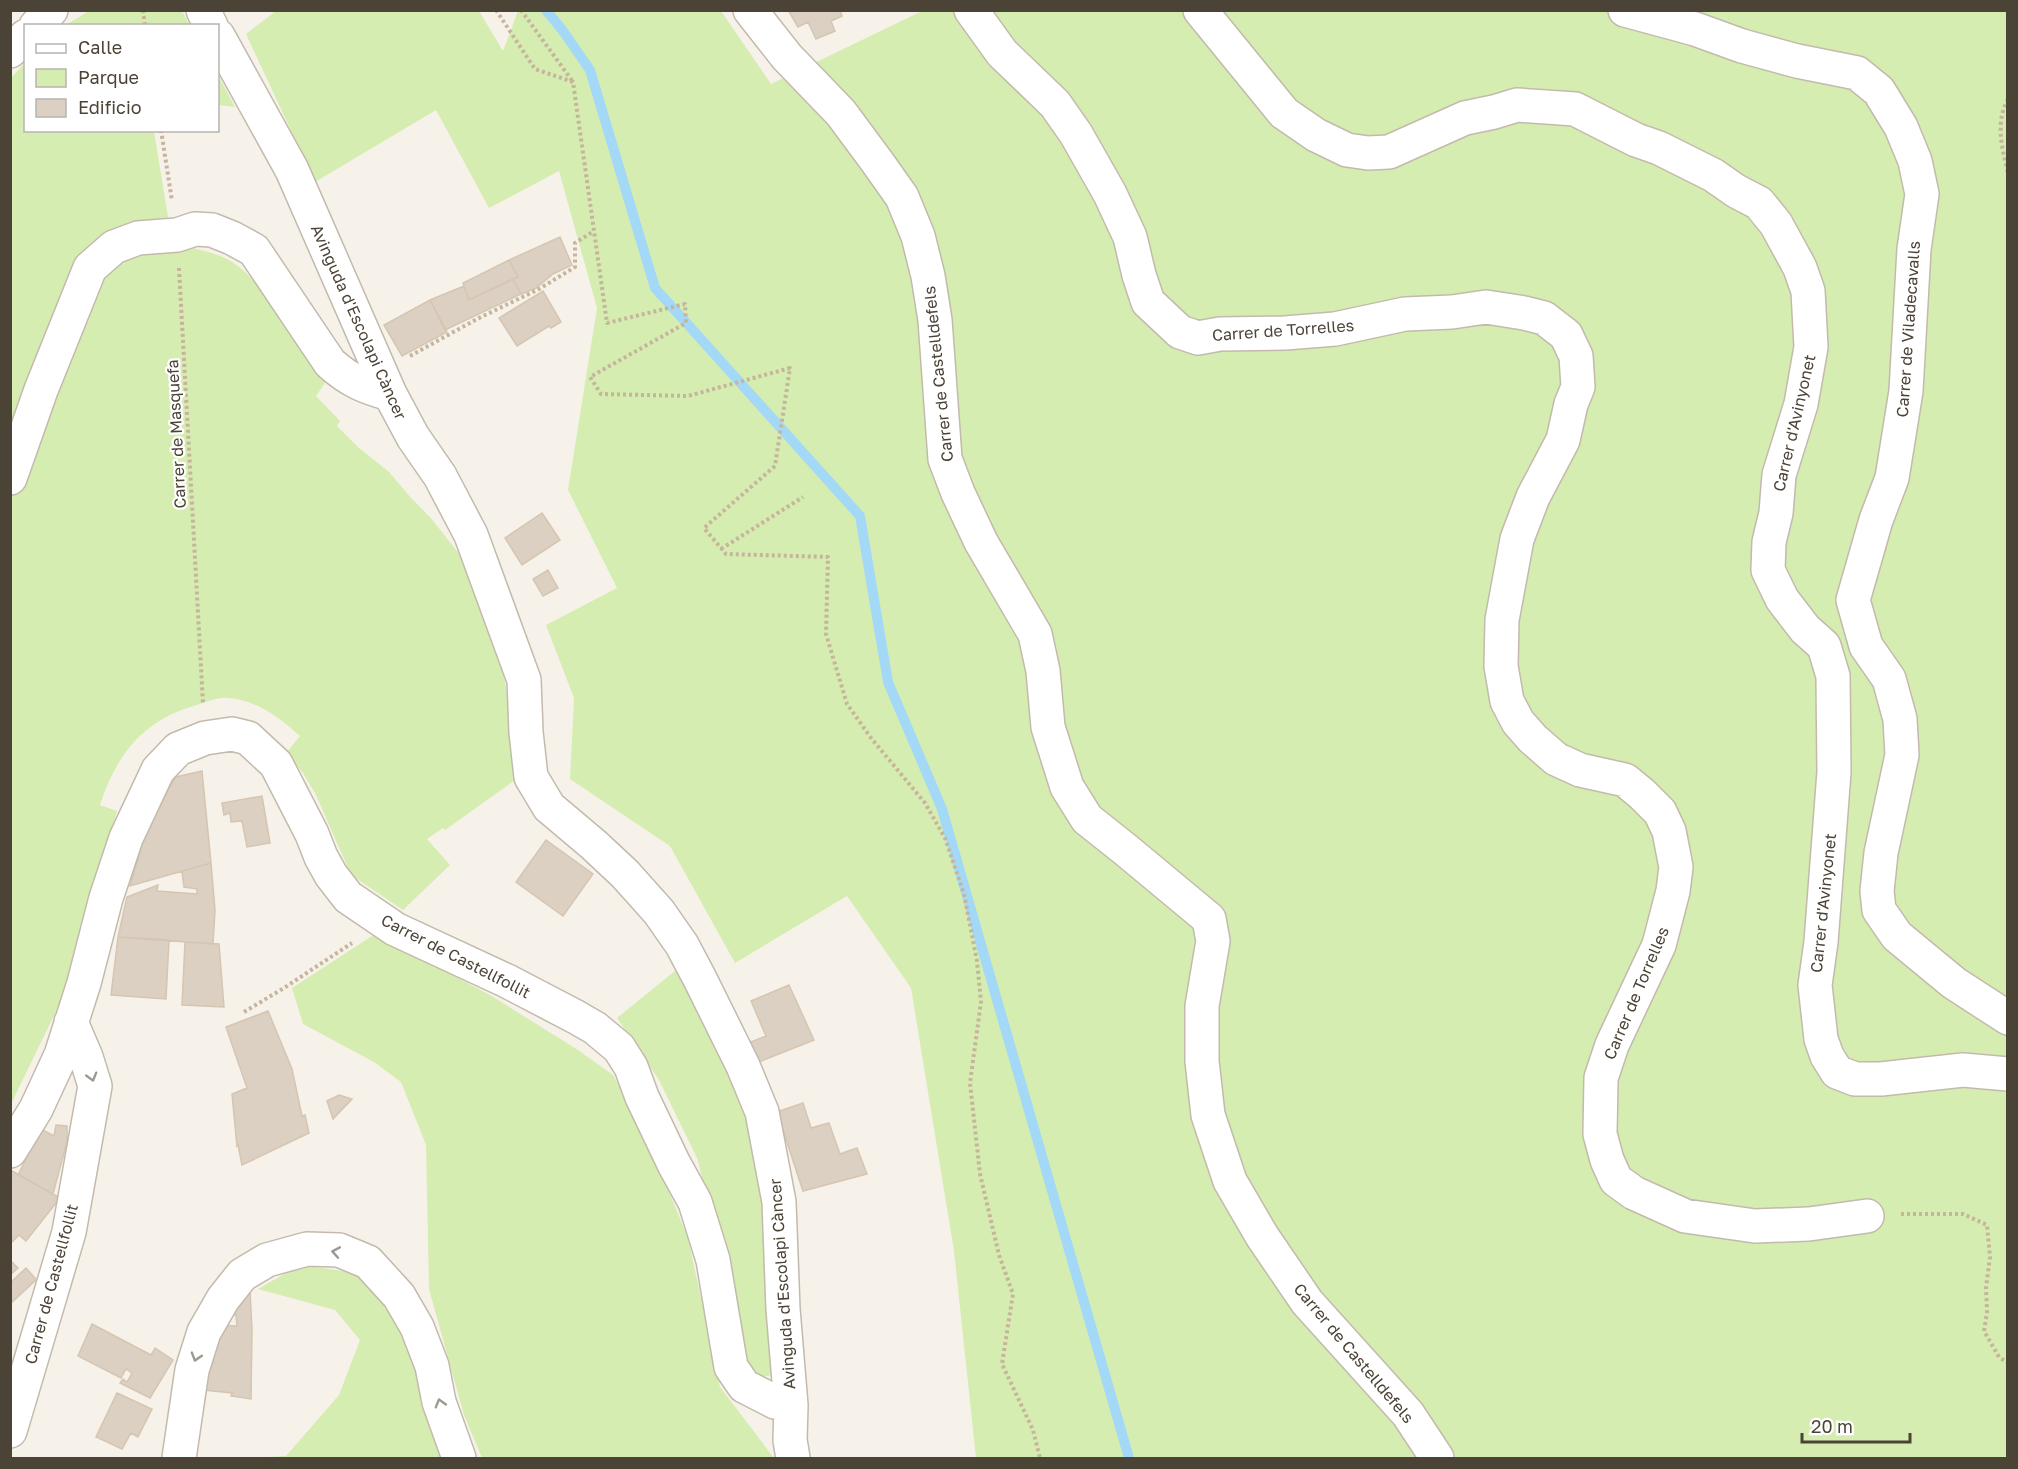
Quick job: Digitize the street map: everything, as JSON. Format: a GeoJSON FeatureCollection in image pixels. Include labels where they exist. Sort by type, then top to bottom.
{"type":"FeatureCollection","features":[{"type":"Feature","properties":{"kind":"street"},"geometry":{"type":"LineString","coordinates":[[38,24],[51,10]]}},
{"type":"Feature","properties":{"kind":"street"},"geometry":{"type":"LineString","coordinates":[[203,10],[210,24]]}},
{"type":"Feature","properties":{"kind":"street","name":"Carrer de Castelldefels"},"geometry":{"type":"LineString","coordinates":[[750,10],[787,57],[841,113],[902,197],[918,236],[928,276],[935,320],[945,459],[958,494],[981,542],[1035,634],[1043,671],[1048,727],[1067,787],[1087,819],[1209,919],[1213,941],[1202,1006],[1202,1061],[1208,1115],[1230,1181],[1262,1236],[1307,1302],[1408,1414],[1437,1458]]}},
{"type":"Feature","properties":{"kind":"street","name":"Carrer de Torrelles"},"geometry":{"type":"LineString","coordinates":[[971,10],[1002,53],[1055,104],[1076,134],[1110,194],[1130,237],[1148,302],[1180,332],[1198,338],[1220,334],[1285,333],[1335,329],[1405,314],[1486,308],[1544,318],[1566,335],[1576,356],[1578,387],[1571,404],[1563,440],[1533,497],[1517,539],[1502,620],[1501,666],[1507,701],[1518,722],[1556,759],[1580,770],[1625,780],[1642,794],[1660,812],[1669,831],[1677,867],[1659,945],[1612,1045],[1601,1078],[1600,1134],[1606,1160],[1616,1180],[1634,1194],[1685,1216],[1755,1226],[1809,1224],[1867,1216]]}},
{"type":"Feature","properties":{"kind":"street","name":"Carrer d'Avinyonet"},"geometry":{"type":"LineString","coordinates":[[1200,10],[1284,113],[1316,135],[1347,150],[1368,153],[1389,152],[1465,118],[1517,105],[1575,108],[1636,140],[1659,148],[1713,175],[1759,203],[1776,224],[1800,268],[1808,291],[1811,347],[1801,404],[1779,475],[1776,513],[1769,542],[1768,570],[1782,599],[1805,629],[1824,646],[1833,676],[1834,772],[1821,942],[1815,985],[1821,1039],[1827,1056],[1837,1072],[1855,1079],[1881,1079],[1963,1070],[2007,1074]]}},
{"type":"Feature","properties":{"kind":"street","name":"Carrer de Viladecavalls"},"geometry":{"type":"LineString","coordinates":[[1624,10],[1695,29],[1742,46],[1797,61],[1857,73],[1879,92],[1901,127],[1915,161],[1922,194],[1914,249],[1906,391],[1892,478],[1876,520],[1853,600],[1866,646],[1889,679],[1900,719],[1902,755],[1881,853],[1876,891],[1879,910],[1897,936],[1954,983],[2007,1018]]}},
{"type":"Feature","properties":{"kind":"street"},"geometry":{"type":"LineString","coordinates":[[10,51],[24,38]]}},
{"type":"Feature","properties":{"kind":"street","name":"Avinguda d'Escolapi Càncer"},"geometry":{"type":"LineString","coordinates":[[219,38],[292,170],[385,383],[413,437],[440,476],[471,535],[524,680],[531,777],[549,807],[617,867],[659,912],[682,945],[743,1066],[762,1112],[779,1202],[783,1309],[791,1405],[790,1440],[793,1458]]}},
{"type":"Feature","properties":{"kind":"street"},"geometry":{"type":"LineString","coordinates":[[10,478],[41,390],[90,268],[114,247],[138,237],[177,235],[195,229],[212,230],[254,250],[330,363],[345,377],[366,388],[385,383]]}},
{"type":"Feature","properties":{"kind":"street","name":"Carrer de Castellfollit"},"geometry":{"type":"LineString","coordinates":[[10,1431],[69,1232],[95,1086],[72,1022],[106,898],[126,838],[158,770],[178,749],[205,738],[232,734],[248,738],[276,764],[321,857],[348,897],[395,929],[507,981],[576,1017],[595,1028],[619,1048],[631,1067],[642,1097],[695,1202],[713,1260],[731,1367],[744,1386],[776,1402],[791,1405]]}},
{"type":"Feature","properties":{"kind":"street"},"geometry":{"type":"LineString","coordinates":[[10,1151],[36,1109],[61,1055],[72,1022]]}},
{"type":"Feature","properties":{"kind":"street"},"geometry":{"type":"LineString","coordinates":[[179,1458],[192,1370],[204,1332],[224,1299],[242,1275],[267,1260],[307,1249],[339,1250],[368,1262],[399,1296],[417,1327],[432,1366],[439,1402],[459,1458]]}},
{"type":"Feature","properties":{"kind":"path"},"geometry":{"type":"LineString","coordinates":[[496,10],[535,69],[573,82]]}},
{"type":"Feature","properties":{"kind":"path"},"geometry":{"type":"LineString","coordinates":[[521,10],[573,82],[608,323],[685,304],[686,322],[590,377],[601,394],[688,396],[790,368],[775,466],[704,528],[726,554],[828,557],[826,634],[847,704],[871,738],[925,802],[945,838],[964,894],[977,961],[981,1002],[970,1083],[980,1174],[999,1255],[1013,1294],[1002,1364],[1032,1430],[1040,1458]]}},
{"type":"Feature","properties":{"kind":"path"},"geometry":{"type":"LineString","coordinates":[[2007,99],[1999,139],[2007,173]]}},
{"type":"Feature","properties":{"kind":"path","name":"Carrer de Masquefa"},"geometry":{"type":"LineString","coordinates":[[161,132],[177,235],[205,738]]}},
{"type":"Feature","properties":{"kind":"path"},"geometry":{"type":"LineString","coordinates":[[385,383],[477,319],[539,290],[575,267],[575,243],[594,231]]}},
{"type":"Feature","properties":{"kind":"path"},"geometry":{"type":"LineString","coordinates":[[722,549],[803,497]]}},
{"type":"Feature","properties":{"kind":"path"},"geometry":{"type":"LineString","coordinates":[[244,1012],[284,988],[384,920]]}},
{"type":"Feature","properties":{"kind":"path"},"geometry":{"type":"LineString","coordinates":[[1867,1216],[1963,1214],[1987,1225],[1990,1257],[1984,1331],[1999,1358],[2007,1363]]}},
{"type":"Feature","properties":{"kind":"green space"},"geometry":{"type":"Polygon","coordinates":[[[89,11],[179,11],[183,13],[189,24],[68,24],[89,11]]]}},
{"type":"Feature","properties":{"kind":"green space"},"geometry":{"type":"Polygon","coordinates":[[[276,11],[479,11],[503,51],[518,11],[721,11],[771,84],[922,11],[2007,11],[2007,1458],[976,1458],[954,1251],[911,988],[847,896],[735,963],[670,846],[570,779],[574,698],[546,625],[617,588],[568,490],[597,308],[559,171],[489,208],[436,110],[315,182],[246,34],[276,11]]]}},
{"type":"Feature","properties":{"kind":"green space"},"geometry":{"type":"Polygon","coordinates":[[[24,64],[24,132],[154,132],[168,217],[185,246],[229,260],[256,283],[282,316],[325,383],[316,396],[340,421],[337,426],[358,447],[389,472],[430,517],[476,575],[499,653],[506,687],[512,762],[518,778],[445,830],[443,828],[427,839],[450,865],[403,910],[351,875],[316,795],[303,773],[286,753],[300,736],[284,723],[249,702],[224,698],[178,711],[162,720],[147,730],[124,755],[107,787],[100,805],[117,811],[62,999],[11,1104],[10,79],[24,64]]]}},
{"type":"Feature","properties":{"kind":"green space"},"geometry":{"type":"Polygon","coordinates":[[[219,77],[235,107],[219,105],[219,77]]]}},
{"type":"Feature","properties":{"kind":"green space"},"geometry":{"type":"Polygon","coordinates":[[[375,934],[490,995],[578,1050],[613,1075],[644,1131],[688,1238],[720,1387],[774,1458],[482,1458],[464,1415],[429,1289],[426,1145],[401,1082],[374,1062],[303,1024],[292,988],[375,934]]]}},
{"type":"Feature","properties":{"kind":"green space"},"geometry":{"type":"Polygon","coordinates":[[[676,970],[710,1028],[751,1121],[763,1205],[772,1375],[756,1378],[746,1360],[719,1241],[697,1158],[659,1080],[617,1018],[676,970]]]}},
{"type":"Feature","properties":{"kind":"green space"},"geometry":{"type":"Polygon","coordinates":[[[300,1265],[351,1272],[386,1298],[410,1347],[442,1458],[242,1458],[286,1456],[339,1395],[360,1340],[335,1310],[258,1289],[300,1265]]]}},
{"type":"Feature","properties":{"kind":"building"},"geometry":{"type":"Polygon","coordinates":[[[788,10],[840,10],[842,16],[831,21],[835,31],[816,39],[808,22],[798,27],[788,10]]]}},
{"type":"Feature","properties":{"kind":"building"},"geometry":{"type":"Polygon","coordinates":[[[560,237],[572,265],[553,274],[536,288],[521,294],[513,279],[518,277],[509,260],[560,237]]]}},
{"type":"Feature","properties":{"kind":"building"},"geometry":{"type":"Polygon","coordinates":[[[509,260],[518,277],[469,300],[463,283],[509,260]]]}},
{"type":"Feature","properties":{"kind":"building"},"geometry":{"type":"Polygon","coordinates":[[[513,279],[521,294],[445,330],[430,300],[464,286],[469,300],[513,279]]]}},
{"type":"Feature","properties":{"kind":"building"},"geometry":{"type":"Polygon","coordinates":[[[543,291],[561,322],[551,328],[549,326],[517,346],[499,318],[543,291]]]}},
{"type":"Feature","properties":{"kind":"building"},"geometry":{"type":"Polygon","coordinates":[[[430,300],[447,332],[402,356],[384,325],[430,300]]]}},
{"type":"Feature","properties":{"kind":"building"},"geometry":{"type":"Polygon","coordinates":[[[542,513],[560,540],[522,565],[505,538],[542,513]]]}},
{"type":"Feature","properties":{"kind":"building"},"geometry":{"type":"Polygon","coordinates":[[[548,570],[558,588],[543,596],[533,579],[548,570]]]}},
{"type":"Feature","properties":{"kind":"building"},"geometry":{"type":"Polygon","coordinates":[[[202,771],[211,863],[130,886],[149,821],[176,777],[202,771]]]}},
{"type":"Feature","properties":{"kind":"building"},"geometry":{"type":"Polygon","coordinates":[[[262,796],[270,843],[247,847],[242,821],[231,822],[230,813],[224,815],[222,803],[262,796]]]}},
{"type":"Feature","properties":{"kind":"building"},"geometry":{"type":"Polygon","coordinates":[[[546,840],[593,874],[563,916],[516,882],[546,840]]]}},
{"type":"Feature","properties":{"kind":"building"},"geometry":{"type":"Polygon","coordinates":[[[211,863],[215,910],[213,944],[118,937],[127,897],[158,885],[157,891],[197,894],[197,889],[184,887],[182,871],[211,863]]]}},
{"type":"Feature","properties":{"kind":"building"},"geometry":{"type":"Polygon","coordinates":[[[118,937],[169,940],[166,999],[111,995],[118,937]]]}},
{"type":"Feature","properties":{"kind":"building"},"geometry":{"type":"Polygon","coordinates":[[[185,942],[219,944],[224,1007],[182,1005],[185,942]]]}},
{"type":"Feature","properties":{"kind":"building"},"geometry":{"type":"Polygon","coordinates":[[[789,985],[814,1040],[754,1064],[746,1044],[766,1036],[751,1001],[789,985]]]}},
{"type":"Feature","properties":{"kind":"building"},"geometry":{"type":"Polygon","coordinates":[[[268,1011],[292,1069],[302,1116],[305,1115],[309,1133],[242,1165],[237,1146],[232,1094],[247,1088],[226,1027],[268,1011]]]}},
{"type":"Feature","properties":{"kind":"building"},"geometry":{"type":"Polygon","coordinates":[[[339,1095],[352,1099],[333,1119],[327,1101],[339,1095]]]}},
{"type":"Feature","properties":{"kind":"building"},"geometry":{"type":"Polygon","coordinates":[[[803,1103],[811,1128],[829,1123],[840,1154],[857,1148],[867,1174],[803,1191],[777,1112],[803,1103]]]}},
{"type":"Feature","properties":{"kind":"building"},"geometry":{"type":"Polygon","coordinates":[[[56,1125],[67,1126],[67,1142],[53,1194],[18,1175],[41,1129],[54,1136],[56,1125]]]}},
{"type":"Feature","properties":{"kind":"building"},"geometry":{"type":"Polygon","coordinates":[[[12,1171],[60,1198],[26,1241],[19,1235],[10,1244],[10,1173],[12,1171]]]}},
{"type":"Feature","properties":{"kind":"building"},"geometry":{"type":"Polygon","coordinates":[[[10,1260],[18,1268],[10,1275],[10,1260]]]}},
{"type":"Feature","properties":{"kind":"building"},"geometry":{"type":"Polygon","coordinates":[[[26,1268],[35,1281],[10,1304],[10,1283],[26,1268]]]}},
{"type":"Feature","properties":{"kind":"building"},"geometry":{"type":"Polygon","coordinates":[[[250,1290],[251,1399],[231,1396],[232,1393],[204,1390],[218,1325],[237,1326],[236,1315],[225,1316],[250,1290]]]}},
{"type":"Feature","properties":{"kind":"building"},"geometry":{"type":"Polygon","coordinates":[[[92,1324],[151,1355],[155,1348],[173,1360],[150,1398],[120,1383],[123,1379],[127,1382],[132,1373],[126,1369],[121,1378],[78,1356],[92,1324]]]}},
{"type":"Feature","properties":{"kind":"building"},"geometry":{"type":"Polygon","coordinates":[[[117,1393],[152,1409],[138,1437],[131,1433],[122,1449],[96,1437],[117,1393]]]}},
{"type":"Feature","properties":{"kind":"waterway"},"geometry":{"type":"LineString","coordinates":[[546,10],[590,70],[655,288],[860,516],[888,682],[942,809],[1129,1458]]}}]}
